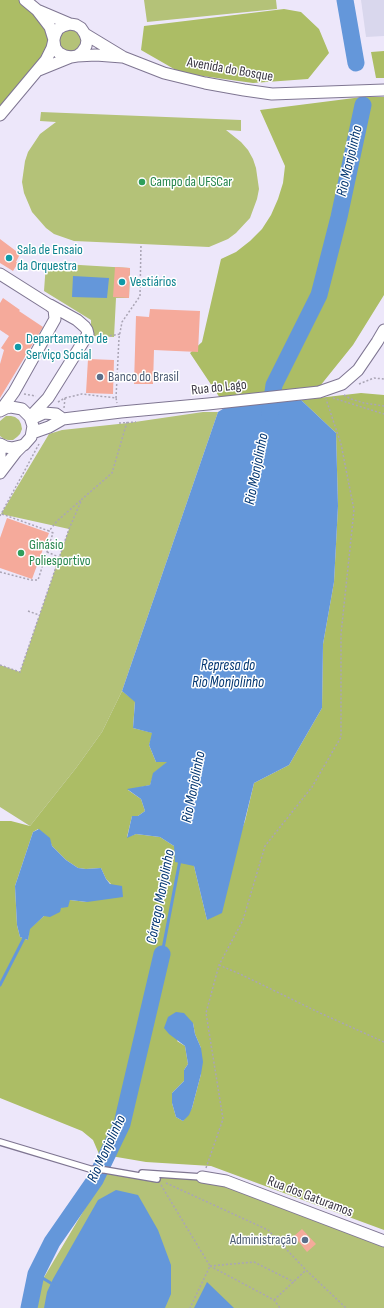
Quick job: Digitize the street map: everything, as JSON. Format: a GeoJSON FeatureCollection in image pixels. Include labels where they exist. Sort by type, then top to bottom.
{"type":"FeatureCollection","features":[{"type":"Feature","properties":{"kind":"street"},"geometry":{"type":"LineString","coordinates":[[25,0],[37,10],[50,27],[55,48],[59,53],[64,56],[74,56]]}},
{"type":"Feature","properties":{"kind":"street"},"geometry":{"type":"LineString","coordinates":[[37,10],[70,24],[76,25],[81,28],[87,40],[86,46],[82,52],[37,71]]}},
{"type":"Feature","properties":{"kind":"street"},"geometry":{"type":"LineString","coordinates":[[0,115],[46,60],[58,30],[63,26],[70,24]]}},
{"type":"Feature","properties":{"kind":"street","name":"Avenida do Bosque"},"geometry":{"type":"LineString","coordinates":[[85,34],[123,57],[164,73],[205,83],[272,94],[384,90]]}},
{"type":"Feature","properties":{"kind":"street","name":"Avenida do Bosque"},"geometry":{"type":"LineString","coordinates":[[74,56],[96,55],[123,57]]}},
{"type":"Feature","properties":{"kind":"street"},"geometry":{"type":"LineString","coordinates":[[0,274],[49,305],[77,320],[88,330],[88,334],[48,398],[30,418]]}},
{"type":"Feature","properties":{"kind":"street"},"geometry":{"type":"LineString","coordinates":[[0,410],[14,392],[56,319],[54,310],[49,305]]}},
{"type":"Feature","properties":{"kind":"street","name":"Rua do Lago"},"geometry":{"type":"LineString","coordinates":[[32,433],[49,427],[63,419],[319,392],[342,384],[358,370],[384,330]]}},
{"type":"Feature","properties":{"kind":"street"},"geometry":{"type":"LineString","coordinates":[[0,410],[17,407],[22,409],[30,418],[33,426],[32,433],[28,441],[16,452],[0,473]]}},
{"type":"Feature","properties":{"kind":"street"},"geometry":{"type":"LineString","coordinates":[[30,418],[44,413],[56,414],[63,419]]}},
{"type":"Feature","properties":{"kind":"street"},"geometry":{"type":"LineString","coordinates":[[0,444],[12,448],[24,445]]}},
{"type":"Feature","properties":{"kind":"street"},"geometry":{"type":"LineString","coordinates":[[0,451],[0,473]]}},
{"type":"Feature","properties":{"kind":"street","name":"Rua dos Gaturamos"},"geometry":{"type":"LineString","coordinates":[[202,1177],[226,1181],[384,1241]]}},
{"type":"Feature","properties":{"kind":"lane"},"geometry":{"type":"LineString","coordinates":[[0,1142],[90,1169],[202,1177]]}},
{"type":"Feature","properties":{"kind":"lane"},"geometry":{"type":"LineString","coordinates":[[108,1170],[157,1179]]}},
{"type":"Feature","properties":{"kind":"path"},"geometry":{"type":"LineString","coordinates":[[49,531],[57,521],[112,473],[128,423],[120,412],[116,398],[120,334],[122,322],[140,296],[141,244]]}},
{"type":"Feature","properties":{"kind":"path"},"geometry":{"type":"LineString","coordinates":[[84,340],[120,334]]}},
{"type":"Feature","properties":{"kind":"path"},"geometry":{"type":"LineString","coordinates":[[374,378],[384,379]]}},
{"type":"Feature","properties":{"kind":"path"},"geometry":{"type":"LineString","coordinates":[[14,392],[48,398],[56,403],[65,398],[82,394],[116,398]]}},
{"type":"Feature","properties":{"kind":"path"},"geometry":{"type":"LineString","coordinates":[[344,395],[364,403],[384,406]]}},
{"type":"Feature","properties":{"kind":"path"},"geometry":{"type":"LineString","coordinates":[[202,1177],[223,1119],[206,1013],[219,965],[243,920],[265,846],[312,787],[341,737],[341,634],[354,510],[341,444],[325,396]]}},
{"type":"Feature","properties":{"kind":"path"},"geometry":{"type":"LineString","coordinates":[[332,398],[384,414]]}},
{"type":"Feature","properties":{"kind":"path"},"geometry":{"type":"LineString","coordinates":[[0,572],[31,580],[38,580],[53,533],[0,515],[40,443]]}},
{"type":"Feature","properties":{"kind":"path"},"geometry":{"type":"LineString","coordinates":[[0,665],[20,672],[69,528],[82,499]]}},
{"type":"Feature","properties":{"kind":"path"},"geometry":{"type":"LineString","coordinates":[[47,552],[59,557]]}},
{"type":"Feature","properties":{"kind":"path"},"geometry":{"type":"LineString","coordinates":[[28,611],[40,615]]}},
{"type":"Feature","properties":{"kind":"path"},"geometry":{"type":"LineString","coordinates":[[219,965],[384,1042]]}},
{"type":"Feature","properties":{"kind":"path"},"geometry":{"type":"LineString","coordinates":[[157,1179],[210,1266],[274,1300],[280,1308]]}},
{"type":"Feature","properties":{"kind":"path"},"geometry":{"type":"LineString","coordinates":[[157,1179],[268,1230],[306,1270],[346,1308]]}},
{"type":"Feature","properties":{"kind":"path"},"geometry":{"type":"LineString","coordinates":[[210,1266],[254,1262],[294,1282]]}},
{"type":"Feature","properties":{"kind":"path"},"geometry":{"type":"LineString","coordinates":[[190,1308],[210,1266]]}},
{"type":"Feature","properties":{"kind":"path"},"geometry":{"type":"LineString","coordinates":[[274,1300],[306,1270]]}},
{"type":"Feature","properties":{"kind":"shaded area"},"geometry":{"type":"Polygon","coordinates":[[[361,0],[384,0],[384,36],[366,37],[361,0]]]}},
{"type":"Feature","properties":{"kind":"green space"},"geometry":{"type":"Polygon","coordinates":[[[0,0],[25,0],[54,40],[0,115],[0,0]]]}},
{"type":"Feature","properties":{"kind":"green space"},"geometry":{"type":"Polygon","coordinates":[[[144,0],[276,0],[277,9],[147,22],[144,0]]]}},
{"type":"Feature","properties":{"kind":"green space"},"geometry":{"type":"Polygon","coordinates":[[[284,9],[301,12],[319,29],[329,53],[308,79],[253,83],[181,73],[141,50],[144,26],[284,9]]]}},
{"type":"Feature","properties":{"kind":"green space"},"geometry":{"type":"Polygon","coordinates":[[[70,30],[78,33],[81,41],[78,49],[70,52],[62,49],[59,41],[62,33],[70,30]]]}},
{"type":"Feature","properties":{"kind":"green space"},"geometry":{"type":"Polygon","coordinates":[[[384,51],[384,78],[376,78],[371,52],[384,51]]]}},
{"type":"Feature","properties":{"kind":"green space"},"geometry":{"type":"Polygon","coordinates":[[[362,97],[384,97],[384,295],[353,345],[320,386],[220,398],[190,353],[202,342],[221,259],[236,252],[262,229],[271,215],[283,183],[285,166],[260,110],[362,97]]]}},
{"type":"Feature","properties":{"kind":"green space"},"geometry":{"type":"Polygon","coordinates":[[[41,112],[241,120],[241,131],[226,130],[241,142],[248,150],[256,168],[259,189],[250,218],[228,239],[209,247],[74,241],[54,234],[46,228],[32,212],[24,193],[22,182],[28,152],[40,134],[56,122],[40,121],[41,112]]]}},
{"type":"Feature","properties":{"kind":"green space"},"geometry":{"type":"Polygon","coordinates":[[[46,263],[130,268],[129,298],[116,298],[114,337],[91,336],[91,320],[44,291],[46,263]]]}},
{"type":"Feature","properties":{"kind":"green space"},"geometry":{"type":"Polygon","coordinates":[[[361,393],[384,395],[384,1230],[211,1166],[146,1162],[99,1154],[93,1140],[82,1131],[0,1098],[0,821],[11,821],[30,826],[76,768],[102,732],[122,691],[135,701],[133,728],[153,733],[149,745],[156,762],[168,762],[154,773],[150,785],[128,790],[141,799],[145,811],[138,816],[132,816],[127,837],[136,834],[160,837],[174,846],[194,866],[207,920],[245,821],[254,783],[289,765],[322,708],[323,644],[334,582],[338,506],[336,433],[301,400],[361,393]],[[38,829],[33,832],[15,886],[17,925],[20,937],[28,940],[29,929],[44,916],[61,908],[70,900],[87,902],[111,884],[106,879],[101,868],[78,868],[66,860],[52,846],[49,838],[38,829]],[[193,1023],[177,1041],[185,1046],[188,1064],[184,1070],[184,1081],[172,1093],[172,1103],[176,1117],[183,1121],[192,1108],[201,1074],[201,1048],[195,1034],[193,1023]]]}},
{"type":"Feature","properties":{"kind":"green space"},"geometry":{"type":"Polygon","coordinates":[[[203,412],[218,412],[122,691],[102,732],[76,768],[30,826],[0,807],[0,665],[20,672],[69,529],[1,514],[49,434],[62,430],[128,423],[203,412]]]}},
{"type":"Feature","properties":{"kind":"green space"},"geometry":{"type":"Polygon","coordinates":[[[6,416],[15,417],[21,424],[22,429],[20,434],[13,440],[4,439],[0,436],[0,421],[6,416]]]}},
{"type":"Feature","properties":{"kind":"green space"},"geometry":{"type":"Polygon","coordinates":[[[106,1173],[207,1175],[384,1246],[384,1308],[37,1308],[43,1279],[106,1173]]]}},
{"type":"Feature","properties":{"kind":"water"},"geometry":{"type":"Polygon","coordinates":[[[73,276],[109,278],[107,298],[72,297],[73,276]]]}},
{"type":"Feature","properties":{"kind":"water","name":"Represa do Rio Monjolinho"},"geometry":{"type":"Polygon","coordinates":[[[301,400],[336,433],[338,506],[334,582],[323,644],[322,708],[289,765],[254,783],[222,913],[207,920],[194,866],[175,862],[174,846],[160,837],[136,834],[127,838],[132,816],[138,816],[145,811],[141,799],[127,789],[150,785],[153,773],[167,762],[156,762],[149,745],[152,733],[133,728],[135,702],[122,691],[218,412],[226,407],[301,400]]]}},
{"type":"Feature","properties":{"kind":"water"},"geometry":{"type":"Polygon","coordinates":[[[39,829],[50,838],[52,846],[66,860],[78,868],[101,868],[110,884],[122,886],[123,897],[87,902],[70,900],[68,907],[61,908],[60,912],[50,917],[44,916],[30,929],[28,940],[20,937],[17,925],[15,886],[33,832],[39,829]]]}},
{"type":"Feature","properties":{"kind":"water"},"geometry":{"type":"Polygon","coordinates":[[[176,1012],[184,1013],[193,1023],[195,1034],[201,1048],[203,1062],[192,1108],[189,1115],[183,1121],[176,1117],[172,1103],[172,1093],[184,1081],[184,1070],[188,1064],[185,1046],[169,1034],[164,1028],[168,1017],[176,1012]]]}},
{"type":"Feature","properties":{"kind":"water"},"geometry":{"type":"Polygon","coordinates":[[[116,1190],[138,1195],[158,1230],[171,1265],[171,1294],[165,1308],[44,1308],[47,1292],[53,1279],[98,1200],[116,1190]]]}},
{"type":"Feature","properties":{"kind":"water"},"geometry":{"type":"Polygon","coordinates":[[[207,1282],[234,1308],[194,1308],[207,1282]]]}},
{"type":"Feature","properties":{"kind":"building","name":"Sala de Ensaio da Orquestra"},"geometry":{"type":"Polygon","coordinates":[[[0,239],[20,254],[16,262],[18,263],[13,271],[0,263],[0,239]]]}},
{"type":"Feature","properties":{"kind":"building","name":"Vestiários"},"geometry":{"type":"Polygon","coordinates":[[[115,267],[130,268],[129,298],[113,297],[115,267]]]}},
{"type":"Feature","properties":{"kind":"building"},"geometry":{"type":"Polygon","coordinates":[[[3,298],[43,327],[0,398],[0,364],[4,350],[1,348],[9,336],[0,330],[0,303],[3,298]]]}},
{"type":"Feature","properties":{"kind":"building"},"geometry":{"type":"Polygon","coordinates":[[[150,309],[200,311],[198,352],[154,350],[153,384],[134,384],[136,316],[149,317],[150,309]]]}},
{"type":"Feature","properties":{"kind":"building","name":"Banco do Brasil"},"geometry":{"type":"Polygon","coordinates":[[[88,359],[114,360],[113,394],[86,393],[88,359]]]}},
{"type":"Feature","properties":{"kind":"building","name":"Ginásio Poliesportivo"},"geometry":{"type":"Polygon","coordinates":[[[7,518],[49,533],[32,579],[0,568],[0,538],[7,518]]]}},
{"type":"Feature","properties":{"kind":"building","name":"Administração"},"geometry":{"type":"Polygon","coordinates":[[[302,1229],[316,1244],[307,1252],[294,1236],[302,1229]]]}},
{"type":"Feature","properties":{"kind":"waterway","name":"Rio Monjolinho"},"geometry":{"type":"LineString","coordinates":[[345,0],[356,63]]}},
{"type":"Feature","properties":{"kind":"waterway","name":"Rio Monjolinho"},"geometry":{"type":"LineString","coordinates":[[270,413],[274,385],[319,295],[339,217],[363,105]]}},
{"type":"Feature","properties":{"kind":"waterway","name":"Córrego Monjolinho"},"geometry":{"type":"LineString","coordinates":[[162,954],[180,860]]}},
{"type":"Feature","properties":{"kind":"waterway"},"geometry":{"type":"LineString","coordinates":[[0,985],[24,938]]}},
{"type":"Feature","properties":{"kind":"waterway","name":"Rio Monjolinho"},"geometry":{"type":"LineString","coordinates":[[29,1308],[36,1274],[52,1242],[95,1180],[122,1124],[162,954]]}},
{"type":"Feature","properties":{"kind":"waterway"},"geometry":{"type":"LineString","coordinates":[[36,1274],[54,1285]]}},
{"type":"Feature","properties":{"kind":"place","name":"Campo da UFSCar"},"geometry":{"type":"Point","coordinates":[142,182]}},
{"type":"Feature","properties":{"kind":"place","name":"Sala de Ensaio da Orquestra"},"geometry":{"type":"Point","coordinates":[9,258]}},
{"type":"Feature","properties":{"kind":"place","name":"Vestiários"},"geometry":{"type":"Point","coordinates":[122,282]}},
{"type":"Feature","properties":{"kind":"place","name":"Departamento de Serviço Social"},"geometry":{"type":"Point","coordinates":[18,347]}},
{"type":"Feature","properties":{"kind":"place","name":"Banco do Brasil"},"geometry":{"type":"Point","coordinates":[100,377]}},
{"type":"Feature","properties":{"kind":"place","name":"Ginásio Poliesportivo"},"geometry":{"type":"Point","coordinates":[21,553]}},
{"type":"Feature","properties":{"kind":"place","name":"Administração"},"geometry":{"type":"Point","coordinates":[305,1240]}}]}
